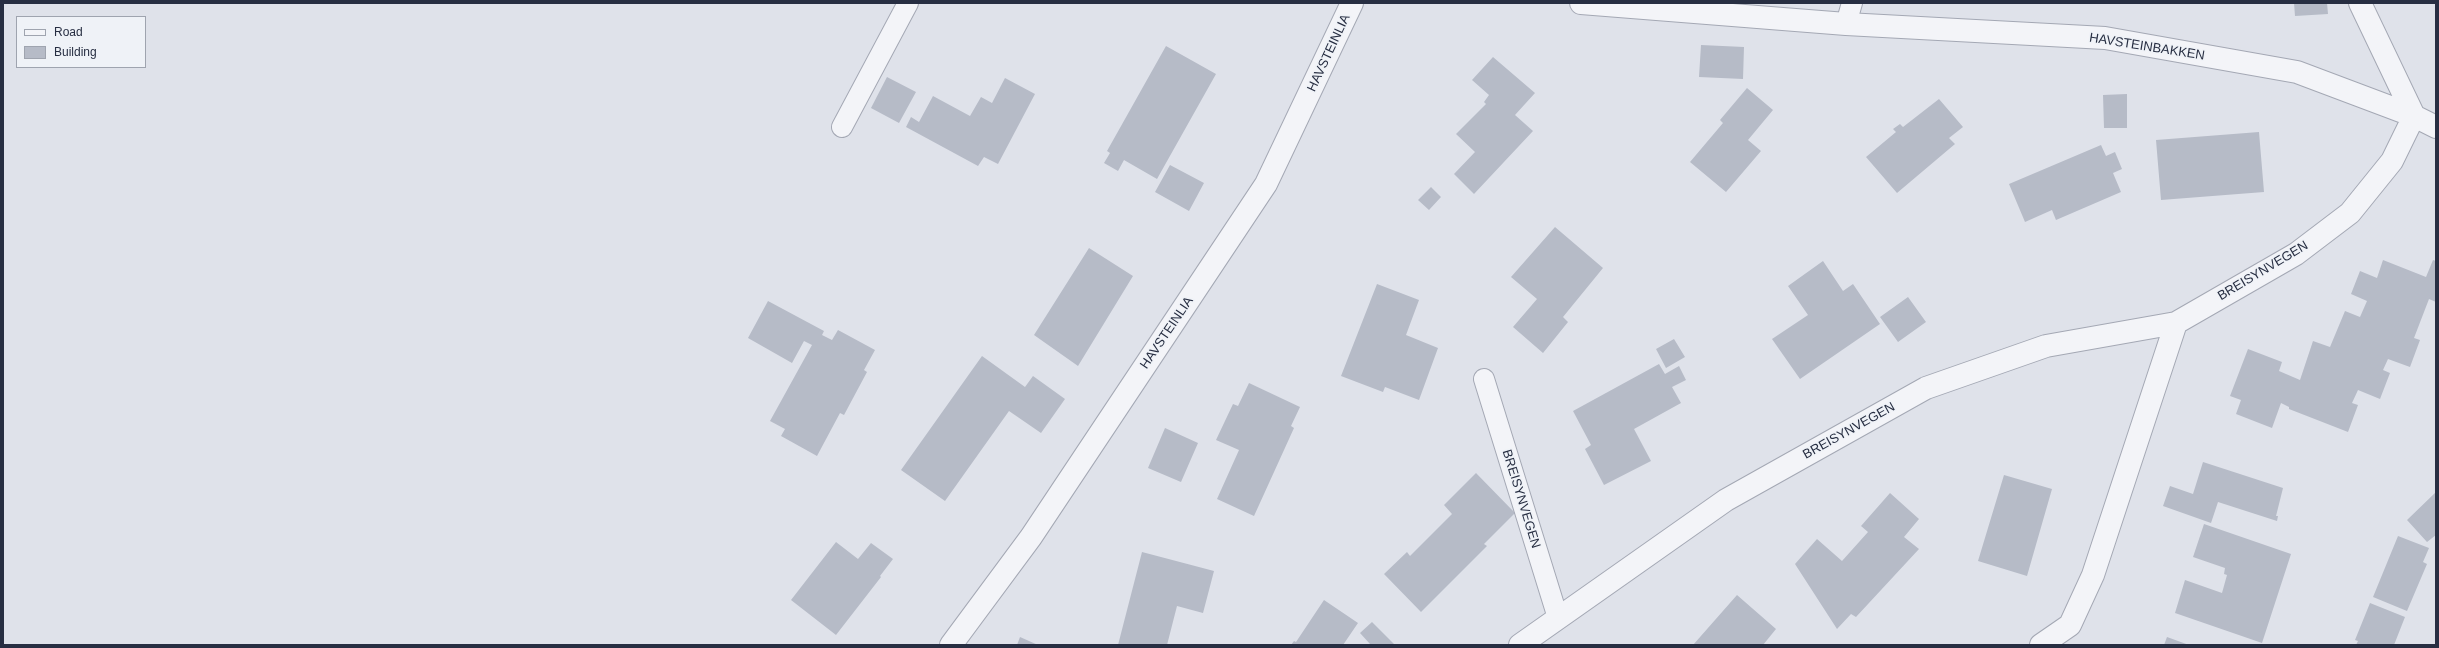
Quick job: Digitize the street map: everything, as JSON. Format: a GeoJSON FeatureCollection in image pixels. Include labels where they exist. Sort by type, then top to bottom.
{"type":"FeatureCollection","features":[{"type":"Feature","properties":{"kind":"street","name":"HAVSTEINLIA"},"geometry":{"type":"LineString","coordinates":[[951,645],[1031,537],[1266,184],[1352,3]]}},
{"type":"Feature","properties":{"kind":"street","name":"HAVSTEINBAKKEN"},"geometry":{"type":"LineString","coordinates":[[1580,3],[1846,24],[2105,38],[2298,72],[2414,116],[2436,127]]}},
{"type":"Feature","properties":{"kind":"street"},"geometry":{"type":"LineString","coordinates":[[2360,3],[2414,116]]}},
{"type":"Feature","properties":{"kind":"street","name":"BREISYNVEGEN"},"geometry":{"type":"LineString","coordinates":[[1520,645],[1726,500],[1926,388],[2046,346],[2176,323],[2296,254],[2350,213],[2392,160],[2414,116]]}},
{"type":"Feature","properties":{"kind":"street"},"geometry":{"type":"LineString","coordinates":[[2041,645],[2070,625],[2093,575],[2176,323]]}},
{"type":"Feature","properties":{"kind":"lane"},"geometry":{"type":"LineString","coordinates":[[842,127],[908,3]]}},
{"type":"Feature","properties":{"kind":"lane"},"geometry":{"type":"LineString","coordinates":[[1846,24],[1852,3]]}},
{"type":"Feature","properties":{"kind":"lane","name":"BREISYNVEGEN"},"geometry":{"type":"LineString","coordinates":[[1484,379],[1558,618]]}},
{"type":"Feature","properties":{"kind":"building"},"geometry":{"type":"Polygon","coordinates":[[[2294,3],[2327,3],[2328,14],[2295,16],[2294,3]]]}},
{"type":"Feature","properties":{"kind":"building"},"geometry":{"type":"Polygon","coordinates":[[[1701,45],[1744,47],[1743,79],[1699,77],[1701,45]]]}},
{"type":"Feature","properties":{"kind":"building"},"geometry":{"type":"Polygon","coordinates":[[[1166,46],[1216,74],[1157,179],[1124,160],[1118,171],[1104,163],[1110,153],[1107,151],[1166,46]]]}},
{"type":"Feature","properties":{"kind":"building"},"geometry":{"type":"Polygon","coordinates":[[[1493,57],[1535,93],[1515,115],[1533,131],[1474,194],[1454,174],[1475,152],[1456,134],[1486,104],[1484,102],[1489,95],[1472,80],[1493,57]]]}},
{"type":"Feature","properties":{"kind":"building"},"geometry":{"type":"Polygon","coordinates":[[[887,77],[916,92],[899,123],[871,108],[887,77]]]}},
{"type":"Feature","properties":{"kind":"building"},"geometry":{"type":"Polygon","coordinates":[[[1005,78],[1035,94],[998,164],[984,157],[978,166],[906,127],[911,117],[919,122],[933,96],[970,116],[981,97],[992,103],[1005,78]]]}},
{"type":"Feature","properties":{"kind":"building"},"geometry":{"type":"Polygon","coordinates":[[[1747,88],[1773,110],[1748,140],[1761,151],[1726,192],[1690,162],[1723,123],[1720,120],[1747,88]]]}},
{"type":"Feature","properties":{"kind":"building"},"geometry":{"type":"Polygon","coordinates":[[[2127,94],[2127,128],[2104,128],[2103,95],[2127,94]]]}},
{"type":"Feature","properties":{"kind":"building"},"geometry":{"type":"Polygon","coordinates":[[[1939,99],[1963,127],[1949,138],[1955,144],[1897,193],[1866,157],[1896,132],[1893,129],[1900,124],[1903,127],[1939,99]]]}},
{"type":"Feature","properties":{"kind":"building"},"geometry":{"type":"Polygon","coordinates":[[[2259,132],[2264,192],[2161,200],[2156,140],[2259,132]]]}},
{"type":"Feature","properties":{"kind":"building"},"geometry":{"type":"Polygon","coordinates":[[[2101,145],[2106,156],[2115,152],[2122,169],[2113,173],[2121,192],[2056,220],[2052,210],[2025,222],[2009,184],[2101,145]]]}},
{"type":"Feature","properties":{"kind":"building"},"geometry":{"type":"Polygon","coordinates":[[[1170,165],[1204,183],[1189,211],[1155,192],[1170,165]]]}},
{"type":"Feature","properties":{"kind":"building"},"geometry":{"type":"Polygon","coordinates":[[[1431,187],[1441,197],[1429,210],[1418,200],[1431,187]]]}},
{"type":"Feature","properties":{"kind":"building"},"geometry":{"type":"Polygon","coordinates":[[[1555,227],[1603,268],[1563,317],[1568,322],[1543,353],[1513,327],[1537,299],[1511,277],[1555,227]]]}},
{"type":"Feature","properties":{"kind":"building"},"geometry":{"type":"Polygon","coordinates":[[[1089,248],[1133,276],[1078,366],[1034,335],[1089,248]]]}},
{"type":"Feature","properties":{"kind":"building"},"geometry":{"type":"Polygon","coordinates":[[[2383,260],[2426,277],[2433,260],[2436,261],[2436,302],[2429,299],[2414,338],[2420,340],[2410,367],[2388,359],[2383,370],[2390,373],[2380,399],[2358,390],[2352,403],[2358,405],[2348,432],[2289,409],[2289,407],[2281,403],[2272,428],[2236,414],[2241,400],[2230,396],[2248,349],[2282,362],[2279,371],[2300,380],[2313,341],[2330,347],[2345,311],[2360,317],[2367,301],[2351,294],[2360,271],[2377,278],[2383,260]]]}},
{"type":"Feature","properties":{"kind":"building"},"geometry":{"type":"Polygon","coordinates":[[[1823,261],[1843,291],[1853,284],[1880,324],[1800,379],[1772,339],[1808,315],[1788,286],[1823,261]]]}},
{"type":"Feature","properties":{"kind":"building"},"geometry":{"type":"Polygon","coordinates":[[[1377,284],[1419,300],[1406,335],[1438,348],[1419,400],[1385,387],[1383,392],[1341,376],[1377,284]]]}},
{"type":"Feature","properties":{"kind":"building"},"geometry":{"type":"Polygon","coordinates":[[[1908,297],[1926,322],[1898,342],[1880,317],[1908,297]]]}},
{"type":"Feature","properties":{"kind":"building"},"geometry":{"type":"Polygon","coordinates":[[[768,301],[824,331],[822,335],[832,340],[838,330],[875,350],[864,370],[867,372],[844,415],[840,413],[817,456],[781,436],[785,429],[770,421],[812,345],[804,341],[792,363],[748,338],[768,301]]]}},
{"type":"Feature","properties":{"kind":"building"},"geometry":{"type":"Polygon","coordinates":[[[1674,339],[1685,357],[1666,368],[1656,349],[1674,339]]]}},
{"type":"Feature","properties":{"kind":"building"},"geometry":{"type":"Polygon","coordinates":[[[982,356],[1025,387],[1033,376],[1065,399],[1041,433],[1009,411],[945,501],[901,470],[982,356]]]}},
{"type":"Feature","properties":{"kind":"building"},"geometry":{"type":"Polygon","coordinates":[[[1659,364],[1665,374],[1679,366],[1686,380],[1672,387],[1681,403],[1634,429],[1651,461],[1604,485],[1585,449],[1591,445],[1573,411],[1659,364]]]}},
{"type":"Feature","properties":{"kind":"building"},"geometry":{"type":"Polygon","coordinates":[[[1249,383],[1300,407],[1291,426],[1294,428],[1254,516],[1217,499],[1239,450],[1216,440],[1233,404],[1238,406],[1249,383]]]}},
{"type":"Feature","properties":{"kind":"building"},"geometry":{"type":"Polygon","coordinates":[[[1165,428],[1198,443],[1181,482],[1148,468],[1165,428]]]}},
{"type":"Feature","properties":{"kind":"building"},"geometry":{"type":"Polygon","coordinates":[[[2203,462],[2283,488],[2276,516],[2278,516],[2277,521],[2218,502],[2211,523],[2163,506],[2170,486],[2193,494],[2203,462]]]}},
{"type":"Feature","properties":{"kind":"building"},"geometry":{"type":"Polygon","coordinates":[[[1476,473],[1515,513],[1484,544],[1487,546],[1421,612],[1384,574],[1407,552],[1410,556],[1452,514],[1444,505],[1476,473]]]}},
{"type":"Feature","properties":{"kind":"building"},"geometry":{"type":"Polygon","coordinates":[[[2004,475],[2052,489],[2027,576],[1978,561],[2004,475]]]}},
{"type":"Feature","properties":{"kind":"building"},"geometry":{"type":"Polygon","coordinates":[[[2436,492],[2436,535],[2427,542],[2407,520],[2436,492]]]}},
{"type":"Feature","properties":{"kind":"building"},"geometry":{"type":"Polygon","coordinates":[[[1890,493],[1919,519],[1904,537],[1919,549],[1856,617],[1851,614],[1837,629],[1795,564],[1817,539],[1842,561],[1868,532],[1861,526],[1890,493]]]}},
{"type":"Feature","properties":{"kind":"building"},"geometry":{"type":"Polygon","coordinates":[[[2204,524],[2291,554],[2262,643],[2175,613],[2185,580],[2222,593],[2227,575],[2224,574],[2225,568],[2193,557],[2204,524]]]}},
{"type":"Feature","properties":{"kind":"building"},"geometry":{"type":"Polygon","coordinates":[[[2398,536],[2429,548],[2423,562],[2427,564],[2407,611],[2373,597],[2398,536]]]}},
{"type":"Feature","properties":{"kind":"building"},"geometry":{"type":"Polygon","coordinates":[[[836,542],[858,559],[871,543],[893,559],[836,635],[791,600],[836,542]]]}},
{"type":"Feature","properties":{"kind":"building"},"geometry":{"type":"Polygon","coordinates":[[[1142,552],[1214,571],[1203,613],[1177,606],[1167,645],[1118,645],[1142,552]]]}},
{"type":"Feature","properties":{"kind":"building"},"geometry":{"type":"Polygon","coordinates":[[[1737,595],[1776,629],[1763,645],[1693,645],[1737,595]]]}},
{"type":"Feature","properties":{"kind":"building"},"geometry":{"type":"Polygon","coordinates":[[[1324,600],[1358,623],[1343,645],[1291,645],[1294,641],[1296,642],[1324,600]]]}},
{"type":"Feature","properties":{"kind":"building"},"geometry":{"type":"Polygon","coordinates":[[[2370,603],[2405,617],[2394,645],[2356,645],[2358,641],[2355,640],[2370,603]]]}},
{"type":"Feature","properties":{"kind":"building"},"geometry":{"type":"Polygon","coordinates":[[[1372,622],[1395,645],[1369,645],[1370,644],[1360,633],[1372,622]]]}},
{"type":"Feature","properties":{"kind":"building"},"geometry":{"type":"Polygon","coordinates":[[[1020,637],[1038,645],[1017,645],[1020,637]]]}},
{"type":"Feature","properties":{"kind":"building"},"geometry":{"type":"Polygon","coordinates":[[[2167,637],[2189,645],[2164,645],[2167,637]]]}}]}
